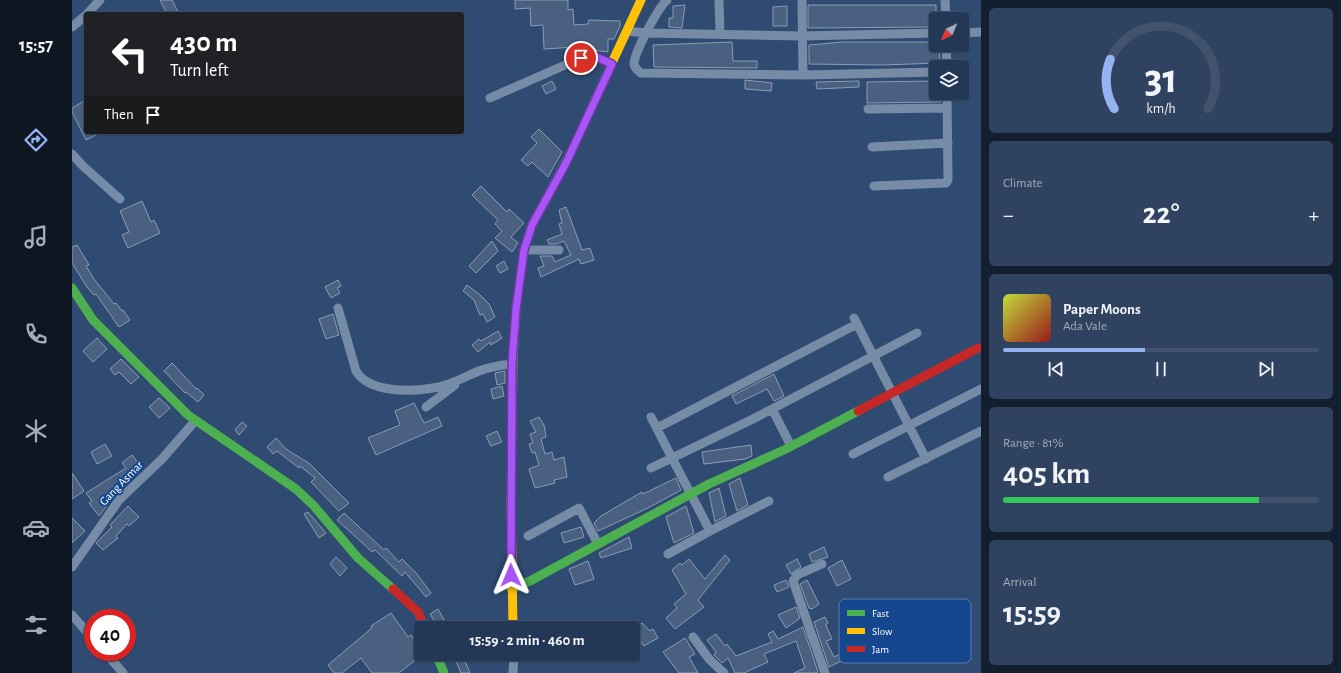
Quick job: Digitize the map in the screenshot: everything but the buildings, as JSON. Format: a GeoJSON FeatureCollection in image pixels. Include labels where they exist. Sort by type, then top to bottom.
{"type":"FeatureCollection","features":[{"type":"Feature","properties":{"kind":"street"},"geometry":{"type":"LineString","coordinates":[[88,12],[100,0]]}},
{"type":"Feature","properties":{"kind":"street"},"geometry":{"type":"LineString","coordinates":[[513,621],[511,589],[512,364],[516,309],[524,250],[532,225],[566,163],[641,0]]}},
{"type":"Feature","properties":{"kind":"street"},"geometry":{"type":"LineString","coordinates":[[667,0],[646,33],[634,61],[634,66],[641,74],[802,75],[929,72]]}},
{"type":"Feature","properties":{"kind":"street"},"geometry":{"type":"LineString","coordinates":[[719,0],[720,33]]}},
{"type":"Feature","properties":{"kind":"street"},"geometry":{"type":"LineString","coordinates":[[802,0],[802,75]]}},
{"type":"Feature","properties":{"kind":"street"},"geometry":{"type":"LineString","coordinates":[[945,0],[946,12]]}},
{"type":"Feature","properties":{"kind":"street"},"geometry":{"type":"LineString","coordinates":[[72,28],[84,16]]}},
{"type":"Feature","properties":{"kind":"street"},"geometry":{"type":"LineString","coordinates":[[627,31],[646,33],[720,33],[802,36],[929,33]]}},
{"type":"Feature","properties":{"kind":"street"},"geometry":{"type":"LineString","coordinates":[[969,32],[981,32]]}},
{"type":"Feature","properties":{"kind":"street"},"geometry":{"type":"LineString","coordinates":[[490,98],[581,58],[594,56],[612,64]]}},
{"type":"Feature","properties":{"kind":"street"},"geometry":{"type":"LineString","coordinates":[[874,186],[946,183],[948,180],[947,100]]}},
{"type":"Feature","properties":{"kind":"street"},"geometry":{"type":"LineString","coordinates":[[868,109],[947,108]]}},
{"type":"Feature","properties":{"kind":"street"},"geometry":{"type":"LineString","coordinates":[[872,147],[948,143]]}},
{"type":"Feature","properties":{"kind":"street"},"geometry":{"type":"LineString","coordinates":[[72,154],[83,166],[120,199]]}},
{"type":"Feature","properties":{"kind":"street"},"geometry":{"type":"LineString","coordinates":[[524,250],[559,250]]}},
{"type":"Feature","properties":{"kind":"street"},"geometry":{"type":"LineString","coordinates":[[72,288],[93,320],[196,421],[280,477],[305,497],[358,558],[411,604],[418,612],[422,621]]}},
{"type":"Feature","properties":{"kind":"street"},"geometry":{"type":"LineString","coordinates":[[338,308],[356,371],[367,383],[381,388],[429,389],[462,379],[486,368],[512,364]]}},
{"type":"Feature","properties":{"kind":"street"},"geometry":{"type":"LineString","coordinates":[[657,428],[856,321],[926,459]]}},
{"type":"Feature","properties":{"kind":"street"},"geometry":{"type":"LineString","coordinates":[[651,468],[772,408],[873,354],[917,333]]}},
{"type":"Feature","properties":{"kind":"street"},"geometry":{"type":"LineString","coordinates":[[511,589],[691,494],[791,446],[978,348]]}},
{"type":"Feature","properties":{"kind":"street"},"geometry":{"type":"LineString","coordinates":[[426,407],[462,379]]}},
{"type":"Feature","properties":{"kind":"street"},"geometry":{"type":"LineString","coordinates":[[853,454],[981,389]]}},
{"type":"Feature","properties":{"kind":"street"},"geometry":{"type":"LineString","coordinates":[[772,408],[791,446]]}},
{"type":"Feature","properties":{"kind":"street"},"geometry":{"type":"LineString","coordinates":[[651,417],[710,531]]}},
{"type":"Feature","properties":{"kind":"street","name":"Gang Asmar"},"geometry":{"type":"LineString","coordinates":[[72,567],[119,500],[162,459],[196,421]]}},
{"type":"Feature","properties":{"kind":"street"},"geometry":{"type":"LineString","coordinates":[[888,477],[981,431]]}},
{"type":"Feature","properties":{"kind":"street"},"geometry":{"type":"LineString","coordinates":[[668,554],[769,501]]}},
{"type":"Feature","properties":{"kind":"street"},"geometry":{"type":"LineString","coordinates":[[528,536],[579,508],[598,544]]}},
{"type":"Feature","properties":{"kind":"street"},"geometry":{"type":"LineString","coordinates":[[822,564],[797,575],[794,581],[824,673]]}},
{"type":"Feature","properties":{"kind":"street"},"geometry":{"type":"LineString","coordinates":[[72,615],[84,629]]}},
{"type":"Feature","properties":{"kind":"street"},"geometry":{"type":"LineString","coordinates":[[693,637],[709,659],[724,673]]}},
{"type":"Feature","properties":{"kind":"street"},"geometry":{"type":"LineString","coordinates":[[113,661],[123,673]]}},
{"type":"Feature","properties":{"kind":"street"},"geometry":{"type":"LineString","coordinates":[[439,661],[444,673]]}},
{"type":"Feature","properties":{"kind":"street"},"geometry":{"type":"LineString","coordinates":[[513,673],[514,661]]}},
{"type":"Feature","properties":{"kind":"traffic: fast"},"geometry":{"type":"LineString","coordinates":[[511,500],[513,364],[516,309],[524,250],[532,225],[572,150],[610,67]]}},
{"type":"Feature","properties":{"kind":"traffic: fast"},"geometry":{"type":"LineString","coordinates":[[72,288],[93,320],[188,415],[296,489],[314,506],[358,558],[393,589]]}},
{"type":"Feature","properties":{"kind":"traffic: fast"},"geometry":{"type":"LineString","coordinates":[[511,589],[530,581],[709,484],[786,449],[858,411]]}},
{"type":"Feature","properties":{"kind":"traffic: fast"},"geometry":{"type":"LineString","coordinates":[[439,661],[444,673]]}},
{"type":"Feature","properties":{"kind":"traffic: slow"},"geometry":{"type":"LineString","coordinates":[[610,67],[641,0]]}},
{"type":"Feature","properties":{"kind":"traffic: slow"},"geometry":{"type":"LineString","coordinates":[[511,500],[513,621]]}},
{"type":"Feature","properties":{"kind":"traffic: jam"},"geometry":{"type":"LineString","coordinates":[[858,411],[978,348]]}},
{"type":"Feature","properties":{"kind":"traffic: jam"},"geometry":{"type":"LineString","coordinates":[[393,589],[418,612],[422,621]]}},
{"type":"Feature","properties":{"kind":"route"},"geometry":{"type":"LineString","coordinates":[[511,575],[512,364],[519,278],[524,250],[532,225],[566,163],[595,97],[612,64],[594,56],[581,58]]}}]}
